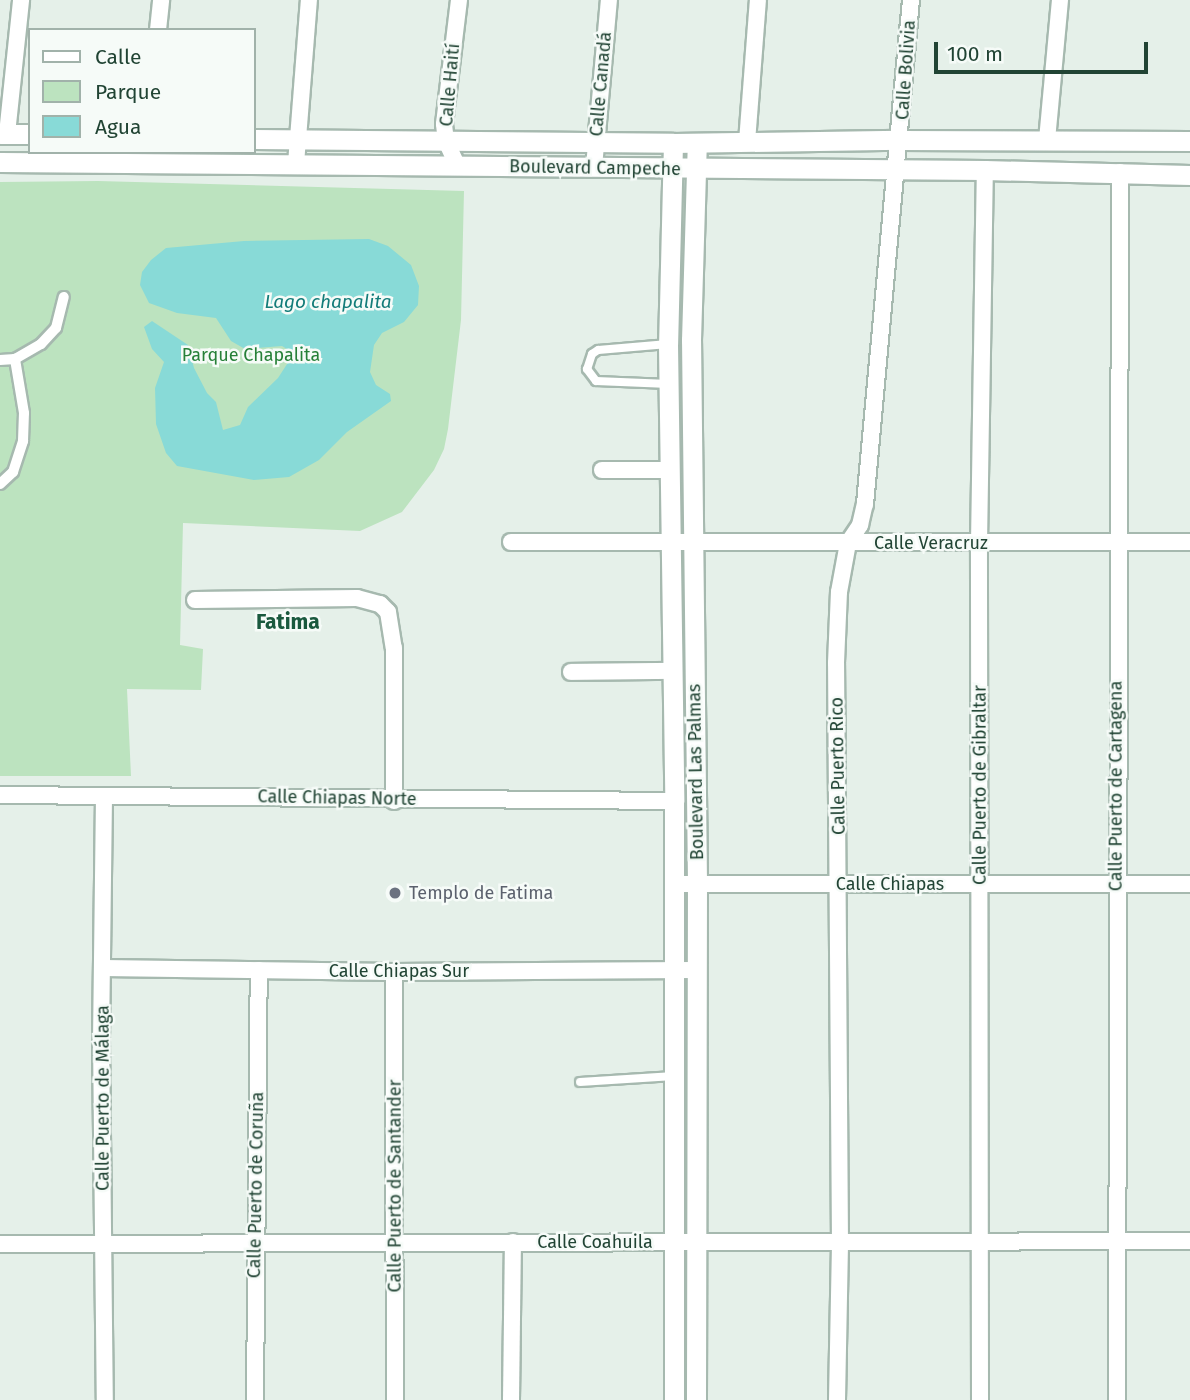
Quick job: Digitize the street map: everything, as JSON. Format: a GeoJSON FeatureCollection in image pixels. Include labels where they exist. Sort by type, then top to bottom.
{"type":"FeatureCollection","features":[{"type":"Feature","properties":{"kind":"street"},"geometry":{"type":"LineString","coordinates":[[21,0],[4,134],[28,134]]}},
{"type":"Feature","properties":{"kind":"street"},"geometry":{"type":"LineString","coordinates":[[158,28],[161,0]]}},
{"type":"Feature","properties":{"kind":"street"},"geometry":{"type":"LineString","coordinates":[[296,164],[309,0]]}},
{"type":"Feature","properties":{"kind":"street","name":"Calle Haití"},"geometry":{"type":"LineString","coordinates":[[458,167],[446,141],[444,124],[459,0]]}},
{"type":"Feature","properties":{"kind":"street","name":"Calle Canadá"},"geometry":{"type":"LineString","coordinates":[[594,167],[609,0]]}},
{"type":"Feature","properties":{"kind":"street"},"geometry":{"type":"LineString","coordinates":[[747,142],[758,0]]}},
{"type":"Feature","properties":{"kind":"street","name":"Calle Bolivia"},"geometry":{"type":"LineString","coordinates":[[900,140],[911,0]]}},
{"type":"Feature","properties":{"kind":"street"},"geometry":{"type":"LineString","coordinates":[[1047,139],[1060,0]]}},
{"type":"Feature","properties":{"kind":"street","name":"Boulevard Campeche"},"geometry":{"type":"LineString","coordinates":[[256,139],[673,143],[1047,139],[1190,141]]}},
{"type":"Feature","properties":{"kind":"street","name":"Calle Puerto Rico"},"geometry":{"type":"LineString","coordinates":[[837,1400],[840,1244],[836,663],[840,573],[848,543],[860,525],[865,503],[900,140]]}},
{"type":"Feature","properties":{"kind":"street","name":"Boulevard Las Palmas"},"geometry":{"type":"LineString","coordinates":[[673,143],[668,344],[674,801],[674,1400]]}},
{"type":"Feature","properties":{"kind":"street","name":"Boulevard Las Palmas"},"geometry":{"type":"LineString","coordinates":[[696,1400],[697,883],[691,340],[697,143]]}},
{"type":"Feature","properties":{"kind":"street","name":"Boulevard Campeche"},"geometry":{"type":"LineString","coordinates":[[0,162],[147,158],[458,167],[985,170],[1190,175]]}},
{"type":"Feature","properties":{"kind":"street","name":"Calle Puerto de Gibraltar"},"geometry":{"type":"LineString","coordinates":[[980,1400],[982,1243],[979,543],[985,170]]}},
{"type":"Feature","properties":{"kind":"street","name":"Calle Puerto de Cartagena"},"geometry":{"type":"LineString","coordinates":[[1117,1400],[1116,884],[1120,172]]}},
{"type":"Feature","properties":{"kind":"street"},"geometry":{"type":"LineString","coordinates":[[0,360],[15,359],[41,344],[56,328],[64,297]]}},
{"type":"Feature","properties":{"kind":"street"},"geometry":{"type":"LineString","coordinates":[[0,484],[13,472],[23,441],[24,413],[15,359]]}},
{"type":"Feature","properties":{"kind":"street"},"geometry":{"type":"LineString","coordinates":[[602,470],[670,470]]}},
{"type":"Feature","properties":{"kind":"street","name":"Calle Veracruz"},"geometry":{"type":"LineString","coordinates":[[511,542],[1190,542]]}},
{"type":"Feature","properties":{"kind":"street"},"geometry":{"type":"LineString","coordinates":[[195,600],[357,598],[380,604],[388,612],[394,648],[394,801]]}},
{"type":"Feature","properties":{"kind":"street"},"geometry":{"type":"LineString","coordinates":[[571,672],[671,671]]}},
{"type":"Feature","properties":{"kind":"street","name":"Calle Chiapas Norte"},"geometry":{"type":"LineString","coordinates":[[0,795],[394,801],[674,801]]}},
{"type":"Feature","properties":{"kind":"street","name":"Calle Puerto de Málaga"},"geometry":{"type":"LineString","coordinates":[[104,796],[105,1400]]}},
{"type":"Feature","properties":{"kind":"street","name":"Calle Chiapas"},"geometry":{"type":"LineString","coordinates":[[674,884],[1190,884]]}},
{"type":"Feature","properties":{"kind":"street","name":"Calle Chiapas Sur"},"geometry":{"type":"LineString","coordinates":[[103,968],[394,972],[695,970]]}},
{"type":"Feature","properties":{"kind":"street","name":"Calle Puerto de Coruña"},"geometry":{"type":"LineString","coordinates":[[255,1400],[259,970]]}},
{"type":"Feature","properties":{"kind":"street","name":"Calle Puerto de Santander"},"geometry":{"type":"LineString","coordinates":[[394,972],[395,1400]]}},
{"type":"Feature","properties":{"kind":"street","name":"Calle Coahuila"},"geometry":{"type":"LineString","coordinates":[[0,1244],[840,1244],[1190,1241]]}},
{"type":"Feature","properties":{"kind":"street"},"geometry":{"type":"LineString","coordinates":[[511,1400],[513,1242]]}},
{"type":"Feature","properties":{"kind":"lane"},"geometry":{"type":"LineString","coordinates":[[668,344],[598,350],[592,354],[587,369],[596,381],[669,384]]}},
{"type":"Feature","properties":{"kind":"lane"},"geometry":{"type":"LineString","coordinates":[[580,1082],[674,1076]]}},
{"type":"Feature","properties":{"kind":"green space","name":"Parque Chapalita"},"geometry":{"type":"Polygon","coordinates":[[[98,181],[464,191],[461,320],[448,429],[444,449],[434,470],[402,512],[360,531],[183,523],[180,645],[203,649],[201,690],[127,689],[131,776],[0,776],[0,182],[98,181]]]}},
{"type":"Feature","properties":{"kind":"water","name":"Lago chapalita"},"geometry":{"type":"Polygon","coordinates":[[[369,239],[388,246],[411,265],[419,286],[418,305],[404,322],[382,333],[374,345],[370,372],[376,385],[390,394],[391,401],[347,432],[319,460],[289,477],[254,480],[177,466],[166,453],[156,424],[155,388],[164,362],[152,349],[144,327],[152,321],[188,345],[194,368],[207,393],[216,402],[223,430],[240,425],[248,407],[278,378],[289,361],[290,351],[282,346],[245,349],[231,341],[216,318],[177,313],[149,303],[140,285],[142,272],[151,260],[166,248],[244,241],[369,239]]]}},
{"type":"Feature","properties":{"kind":"place","name":"Templo de Fatima"},"geometry":{"type":"Point","coordinates":[395,893]}},
{"type":"Feature","properties":{"kind":"district","name":"Fatima"},"geometry":{"type":"Point","coordinates":[288,622]}}]}
